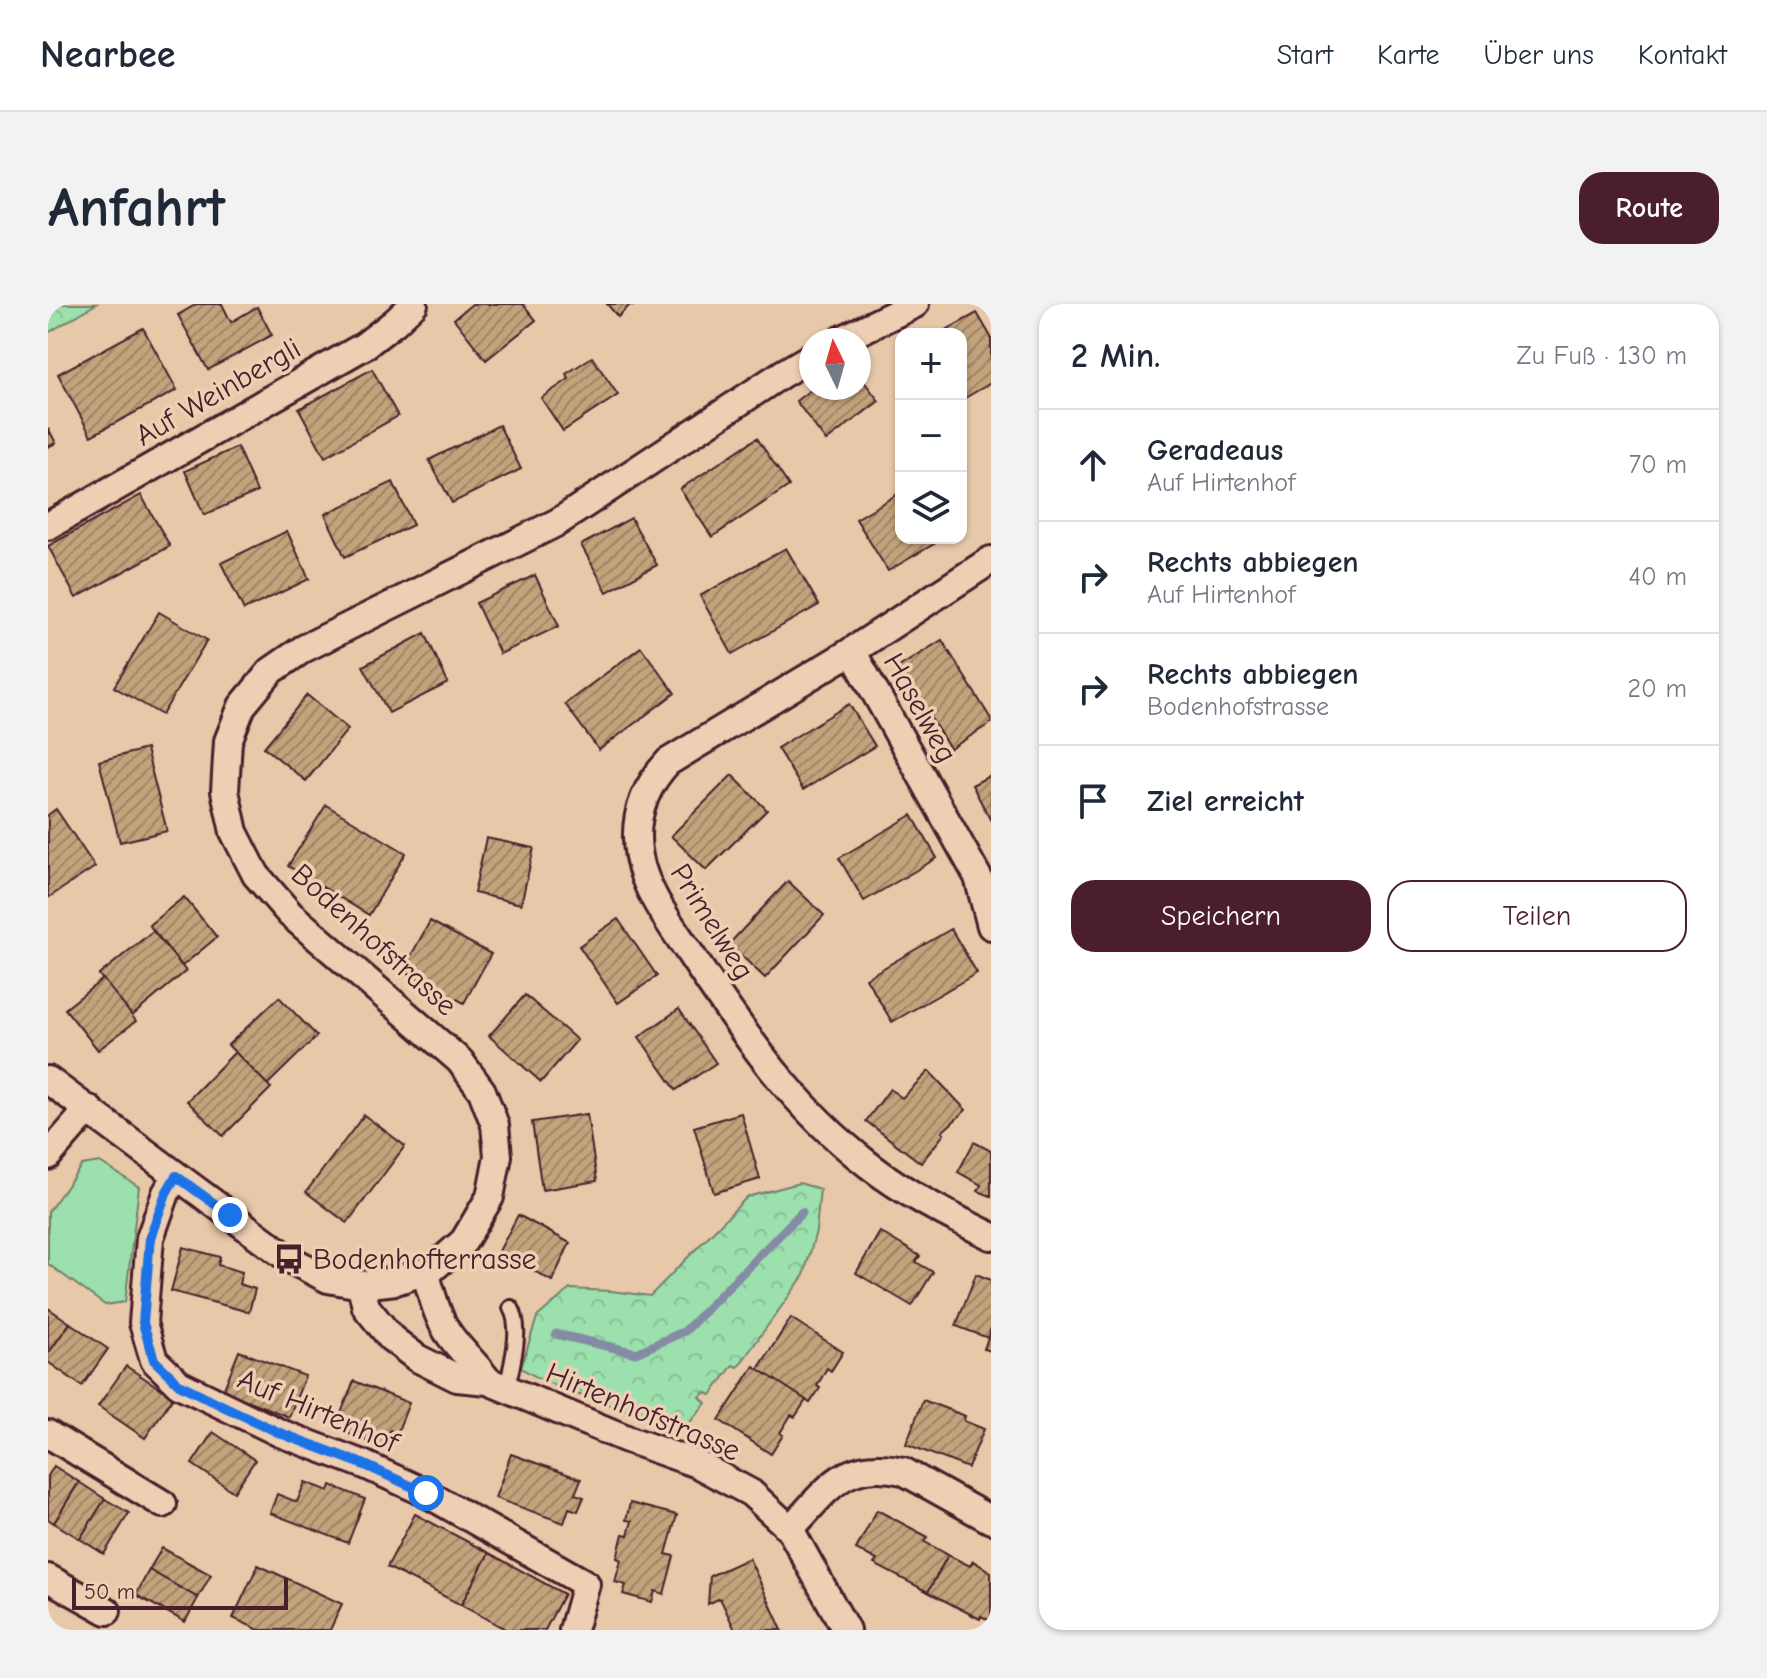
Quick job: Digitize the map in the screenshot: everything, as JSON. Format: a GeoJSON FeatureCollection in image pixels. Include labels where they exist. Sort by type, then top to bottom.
{"type":"FeatureCollection","features":[{"type":"Feature","properties":{"kind":"street","name":"Auf Weinbergli"},"geometry":{"type":"LineString","coordinates":[[48,526],[364,346],[414,304]]}},
{"type":"Feature","properties":{"kind":"street"},"geometry":{"type":"LineString","coordinates":[[866,328],[915,304]]}},
{"type":"Feature","properties":{"kind":"street","name":"Bodenhofstrasse"},"geometry":{"type":"LineString","coordinates":[[48,1080],[289,1259],[328,1279],[361,1285],[396,1281],[432,1269],[464,1241],[490,1197],[498,1156],[495,1125],[482,1091],[460,1061],[290,914],[256,875],[234,832],[225,791],[228,741],[242,706],[271,671],[303,649],[558,522],[799,364]]}},
{"type":"Feature","properties":{"kind":"street","name":"Primelweg"},"geometry":{"type":"LineString","coordinates":[[991,560],[852,651],[668,762],[644,795],[637,830],[638,854],[644,875],[666,918],[787,1089],[871,1167],[950,1216],[991,1236]]}},
{"type":"Feature","properties":{"kind":"street","name":"Haselweg"},"geometry":{"type":"LineString","coordinates":[[852,651],[978,877],[991,926]]}},
{"type":"Feature","properties":{"kind":"street"},"geometry":{"type":"LineString","coordinates":[[48,1156],[89,1109]]}},
{"type":"Feature","properties":{"kind":"street","name":"Auf Hirtenhof"},"geometry":{"type":"LineString","coordinates":[[176,1176],[166,1193],[150,1238],[143,1323],[154,1360],[179,1384],[280,1433],[365,1465],[426,1493],[586,1584],[573,1630]]}},
{"type":"Feature","properties":{"kind":"street","name":"Hirtenhofstrasse"},"geometry":{"type":"LineString","coordinates":[[425,1272],[441,1321],[450,1336],[497,1385]]}},
{"type":"Feature","properties":{"kind":"street","name":"Hirtenhofstrasse"},"geometry":{"type":"LineString","coordinates":[[361,1285],[366,1307],[391,1338],[417,1358],[457,1378],[497,1385],[627,1439],[697,1464],[751,1493],[790,1529],[846,1630]]}},
{"type":"Feature","properties":{"kind":"street"},"geometry":{"type":"LineString","coordinates":[[48,1434],[163,1504]]}},
{"type":"Feature","properties":{"kind":"street"},"geometry":{"type":"LineString","coordinates":[[790,1529],[842,1476],[869,1468],[903,1471],[991,1520]]}},
{"type":"Feature","properties":{"kind":"street"},"geometry":{"type":"LineString","coordinates":[[48,1578],[107,1611]]}},
{"type":"Feature","properties":{"kind":"lane"},"geometry":{"type":"LineString","coordinates":[[497,1385],[516,1339],[516,1322],[511,1308]]}},
{"type":"Feature","properties":{"kind":"green space"},"geometry":{"type":"Polygon","coordinates":[[[48,304],[96,304],[48,333],[48,304]]]}},
{"type":"Feature","properties":{"kind":"green space"},"geometry":{"type":"Polygon","coordinates":[[[100,1162],[139,1187],[125,1302],[105,1305],[48,1264],[48,1212],[82,1165],[100,1162]]]}},
{"type":"Feature","properties":{"kind":"green space"},"geometry":{"type":"Polygon","coordinates":[[[799,1183],[820,1189],[816,1231],[804,1275],[738,1367],[733,1365],[711,1395],[705,1392],[700,1397],[706,1403],[685,1428],[660,1420],[661,1415],[652,1412],[650,1417],[568,1391],[521,1368],[537,1317],[570,1289],[650,1296],[747,1197],[799,1183]]]}},
{"type":"Feature","properties":{"kind":"building"},"geometry":{"type":"Polygon","coordinates":[[[197,304],[222,304],[231,322],[257,307],[272,335],[208,370],[178,315],[197,304]]]}},
{"type":"Feature","properties":{"kind":"building"},"geometry":{"type":"Polygon","coordinates":[[[472,304],[523,304],[536,320],[486,360],[454,319],[472,304]]]}},
{"type":"Feature","properties":{"kind":"building"},"geometry":{"type":"Polygon","coordinates":[[[607,304],[631,304],[618,317],[607,304]]]}},
{"type":"Feature","properties":{"kind":"building"},"geometry":{"type":"Polygon","coordinates":[[[977,313],[991,337],[991,383],[967,397],[967,328],[950,328],[977,313]]]}},
{"type":"Feature","properties":{"kind":"building"},"geometry":{"type":"Polygon","coordinates":[[[143,328],[177,390],[91,436],[58,374],[143,328]]]}},
{"type":"Feature","properties":{"kind":"building"},"geometry":{"type":"Polygon","coordinates":[[[592,357],[618,395],[563,431],[541,398],[569,379],[566,374],[592,357]]]}},
{"type":"Feature","properties":{"kind":"building"},"geometry":{"type":"Polygon","coordinates":[[[372,369],[398,416],[325,457],[299,409],[372,369]]]}},
{"type":"Feature","properties":{"kind":"building"},"geometry":{"type":"Polygon","coordinates":[[[871,391],[879,401],[826,441],[796,401],[871,400],[871,391]]]}},
{"type":"Feature","properties":{"kind":"building"},"geometry":{"type":"Polygon","coordinates":[[[499,425],[521,469],[452,503],[429,460],[499,425]]]}},
{"type":"Feature","properties":{"kind":"building"},"geometry":{"type":"Polygon","coordinates":[[[48,428],[56,443],[48,447],[48,428]]]}},
{"type":"Feature","properties":{"kind":"building"},"geometry":{"type":"Polygon","coordinates":[[[757,438],[789,486],[712,537],[680,489],[757,438]]]}},
{"type":"Feature","properties":{"kind":"building"},"geometry":{"type":"Polygon","coordinates":[[[237,447],[257,492],[204,515],[185,471],[237,447]]]}},
{"type":"Feature","properties":{"kind":"building"},"geometry":{"type":"Polygon","coordinates":[[[393,482],[413,525],[345,557],[325,514],[393,482]]]}},
{"type":"Feature","properties":{"kind":"building"},"geometry":{"type":"Polygon","coordinates":[[[141,495],[170,546],[76,598],[48,546],[141,495]]]}},
{"type":"Feature","properties":{"kind":"building"},"geometry":{"type":"Polygon","coordinates":[[[895,496],[895,544],[934,544],[888,571],[856,519],[895,496]]]}},
{"type":"Feature","properties":{"kind":"building"},"geometry":{"type":"Polygon","coordinates":[[[631,518],[657,565],[607,592],[581,545],[631,518]]]}},
{"type":"Feature","properties":{"kind":"building"},"geometry":{"type":"Polygon","coordinates":[[[287,531],[309,579],[244,610],[221,563],[287,531]]]}},
{"type":"Feature","properties":{"kind":"building"},"geometry":{"type":"Polygon","coordinates":[[[786,548],[819,605],[732,654],[700,596],[786,548]]]}},
{"type":"Feature","properties":{"kind":"building"},"geometry":{"type":"Polygon","coordinates":[[[535,575],[559,626],[500,654],[476,603],[535,575]]]}},
{"type":"Feature","properties":{"kind":"building"},"geometry":{"type":"Polygon","coordinates":[[[159,612],[207,640],[162,715],[114,687],[159,612]]]}},
{"type":"Feature","properties":{"kind":"building"},"geometry":{"type":"Polygon","coordinates":[[[425,633],[448,683],[389,713],[363,666],[425,633]]]}},
{"type":"Feature","properties":{"kind":"building"},"geometry":{"type":"Polygon","coordinates":[[[942,640],[991,719],[991,723],[950,749],[899,667],[942,640]]]}},
{"type":"Feature","properties":{"kind":"building"},"geometry":{"type":"Polygon","coordinates":[[[641,647],[675,693],[599,750],[565,704],[641,647]]]}},
{"type":"Feature","properties":{"kind":"building"},"geometry":{"type":"Polygon","coordinates":[[[307,695],[348,729],[306,781],[264,747],[307,695]]]}},
{"type":"Feature","properties":{"kind":"building"},"geometry":{"type":"Polygon","coordinates":[[[849,704],[875,746],[803,790],[777,748],[849,704]]]}},
{"type":"Feature","properties":{"kind":"building"},"geometry":{"type":"Polygon","coordinates":[[[146,749],[167,831],[120,842],[99,761],[146,749]]]}},
{"type":"Feature","properties":{"kind":"building"},"geometry":{"type":"Polygon","coordinates":[[[732,775],[767,810],[706,870],[671,836],[732,775]]]}},
{"type":"Feature","properties":{"kind":"building"},"geometry":{"type":"Polygon","coordinates":[[[991,775],[991,821],[972,785],[991,775]]]}},
{"type":"Feature","properties":{"kind":"building"},"geometry":{"type":"Polygon","coordinates":[[[326,805],[406,853],[369,915],[288,866],[326,805]]]}},
{"type":"Feature","properties":{"kind":"building"},"geometry":{"type":"Polygon","coordinates":[[[56,809],[95,867],[48,898],[48,815],[56,809]]]}},
{"type":"Feature","properties":{"kind":"building"},"geometry":{"type":"Polygon","coordinates":[[[912,815],[937,858],[864,901],[839,858],[912,815]]]}},
{"type":"Feature","properties":{"kind":"building"},"geometry":{"type":"Polygon","coordinates":[[[486,838],[534,848],[521,904],[474,893],[486,838]]]}},
{"type":"Feature","properties":{"kind":"building"},"geometry":{"type":"Polygon","coordinates":[[[788,881],[824,915],[765,978],[729,944],[788,881]]]}},
{"type":"Feature","properties":{"kind":"building"},"geometry":{"type":"Polygon","coordinates":[[[184,897],[217,937],[182,966],[149,925],[184,897]]]}},
{"type":"Feature","properties":{"kind":"building"},"geometry":{"type":"Polygon","coordinates":[[[618,919],[657,976],[618,1003],[579,946],[618,919]]]}},
{"type":"Feature","properties":{"kind":"building"},"geometry":{"type":"Polygon","coordinates":[[[430,921],[491,954],[464,1003],[403,970],[430,921]]]}},
{"type":"Feature","properties":{"kind":"building"},"geometry":{"type":"Polygon","coordinates":[[[951,929],[977,973],[892,1022],[866,978],[951,929]]]}},
{"type":"Feature","properties":{"kind":"building"},"geometry":{"type":"Polygon","coordinates":[[[153,931],[186,971],[132,1016],[99,975],[153,931]]]}},
{"type":"Feature","properties":{"kind":"building"},"geometry":{"type":"Polygon","coordinates":[[[103,979],[136,1021],[98,1050],[65,1009],[103,979]]]}},
{"type":"Feature","properties":{"kind":"building"},"geometry":{"type":"Polygon","coordinates":[[[525,995],[577,1040],[541,1082],[489,1036],[525,995]]]}},
{"type":"Feature","properties":{"kind":"building"},"geometry":{"type":"Polygon","coordinates":[[[279,997],[317,1036],[267,1085],[228,1045],[279,997]]]}},
{"type":"Feature","properties":{"kind":"building"},"geometry":{"type":"Polygon","coordinates":[[[679,1009],[716,1063],[676,1090],[639,1037],[679,1009]]]}},
{"type":"Feature","properties":{"kind":"building"},"geometry":{"type":"Polygon","coordinates":[[[235,1052],[271,1088],[223,1136],[187,1101],[235,1052]]]}},
{"type":"Feature","properties":{"kind":"building"},"geometry":{"type":"Polygon","coordinates":[[[929,1071],[966,1110],[942,1132],[944,1134],[921,1163],[866,1121],[890,1089],[902,1098],[929,1071]]]}},
{"type":"Feature","properties":{"kind":"building"},"geometry":{"type":"Polygon","coordinates":[[[741,1113],[760,1179],[714,1193],[694,1127],[741,1113]]]}},
{"type":"Feature","properties":{"kind":"building"},"geometry":{"type":"Polygon","coordinates":[[[587,1114],[597,1181],[542,1190],[532,1122],[587,1114]]]}},
{"type":"Feature","properties":{"kind":"building"},"geometry":{"type":"Polygon","coordinates":[[[364,1115],[405,1146],[347,1223],[306,1192],[364,1115]]]}},
{"type":"Feature","properties":{"kind":"building"},"geometry":{"type":"Polygon","coordinates":[[[974,1142],[991,1151],[991,1196],[978,1191],[981,1185],[958,1172],[974,1142]]]}},
{"type":"Feature","properties":{"kind":"building"},"geometry":{"type":"Polygon","coordinates":[[[518,1215],[570,1243],[552,1281],[499,1251],[518,1215]]]}},
{"type":"Feature","properties":{"kind":"building"},"geometry":{"type":"Polygon","coordinates":[[[880,1232],[920,1256],[916,1262],[933,1272],[912,1306],[856,1273],[880,1232]]]}},
{"type":"Feature","properties":{"kind":"building"},"geometry":{"type":"Polygon","coordinates":[[[183,1247],[220,1257],[218,1265],[242,1272],[239,1284],[255,1289],[249,1312],[171,1291],[183,1247]]]}},
{"type":"Feature","properties":{"kind":"building"},"geometry":{"type":"Polygon","coordinates":[[[976,1274],[991,1280],[991,1329],[988,1338],[956,1326],[976,1274]]]}},
{"type":"Feature","properties":{"kind":"building"},"geometry":{"type":"Polygon","coordinates":[[[48,1308],[70,1323],[48,1354],[48,1308]]]}},
{"type":"Feature","properties":{"kind":"building"},"geometry":{"type":"Polygon","coordinates":[[[791,1318],[843,1352],[831,1371],[827,1368],[817,1386],[820,1388],[810,1403],[758,1369],[791,1318]]]}},
{"type":"Feature","properties":{"kind":"building"},"geometry":{"type":"Polygon","coordinates":[[[70,1323],[108,1349],[82,1386],[48,1362],[48,1354],[70,1323]]]}},
{"type":"Feature","properties":{"kind":"building"},"geometry":{"type":"Polygon","coordinates":[[[991,1329],[991,1351],[984,1349],[991,1329]]]}},
{"type":"Feature","properties":{"kind":"building"},"geometry":{"type":"Polygon","coordinates":[[[239,1351],[305,1376],[289,1417],[223,1391],[239,1351]]]}},
{"type":"Feature","properties":{"kind":"building"},"geometry":{"type":"Polygon","coordinates":[[[126,1366],[173,1397],[145,1438],[98,1406],[126,1366]]]}},
{"type":"Feature","properties":{"kind":"building"},"geometry":{"type":"Polygon","coordinates":[[[754,1366],[806,1400],[795,1417],[791,1415],[771,1454],[719,1420],[754,1366]]]}},
{"type":"Feature","properties":{"kind":"building"},"geometry":{"type":"Polygon","coordinates":[[[354,1381],[409,1403],[397,1433],[390,1430],[383,1448],[335,1428],[354,1381]]]}},
{"type":"Feature","properties":{"kind":"building"},"geometry":{"type":"Polygon","coordinates":[[[923,1400],[965,1416],[964,1421],[984,1429],[968,1468],[906,1444],[923,1400]]]}},
{"type":"Feature","properties":{"kind":"building"},"geometry":{"type":"Polygon","coordinates":[[[213,1432],[255,1460],[234,1492],[192,1464],[213,1432]]]}},
{"type":"Feature","properties":{"kind":"building"},"geometry":{"type":"Polygon","coordinates":[[[511,1454],[581,1479],[575,1494],[584,1497],[578,1511],[569,1508],[564,1523],[495,1498],[511,1454]]]}},
{"type":"Feature","properties":{"kind":"building"},"geometry":{"type":"Polygon","coordinates":[[[54,1466],[79,1482],[54,1523],[48,1519],[48,1476],[54,1466]]]}},
{"type":"Feature","properties":{"kind":"building"},"geometry":{"type":"Polygon","coordinates":[[[79,1482],[105,1499],[80,1539],[54,1523],[79,1482]]]}},
{"type":"Feature","properties":{"kind":"building"},"geometry":{"type":"Polygon","coordinates":[[[305,1482],[329,1491],[331,1485],[365,1499],[348,1543],[270,1513],[277,1494],[297,1502],[305,1482]]]}},
{"type":"Feature","properties":{"kind":"building"},"geometry":{"type":"Polygon","coordinates":[[[105,1499],[129,1513],[104,1554],[80,1539],[105,1499]]]}},
{"type":"Feature","properties":{"kind":"building"},"geometry":{"type":"Polygon","coordinates":[[[630,1503],[677,1515],[666,1554],[674,1556],[664,1594],[655,1591],[652,1602],[623,1594],[626,1585],[615,1582],[623,1534],[628,1535],[632,1521],[626,1520],[630,1503]]]}},
{"type":"Feature","properties":{"kind":"building"},"geometry":{"type":"Polygon","coordinates":[[[877,1510],[928,1537],[925,1542],[948,1555],[928,1592],[874,1564],[877,1560],[856,1549],[877,1510]]]}},
{"type":"Feature","properties":{"kind":"building"},"geometry":{"type":"Polygon","coordinates":[[[415,1514],[489,1553],[461,1605],[387,1567],[415,1514]]]}},
{"type":"Feature","properties":{"kind":"building"},"geometry":{"type":"Polygon","coordinates":[[[162,1548],[211,1575],[198,1598],[149,1570],[162,1548]]]}},
{"type":"Feature","properties":{"kind":"building"},"geometry":{"type":"Polygon","coordinates":[[[489,1553],[564,1594],[545,1630],[507,1630],[461,1605],[489,1553]]]}},
{"type":"Feature","properties":{"kind":"building"},"geometry":{"type":"Polygon","coordinates":[[[948,1555],[970,1566],[973,1561],[991,1572],[991,1621],[981,1616],[980,1619],[928,1592],[948,1555]]]}},
{"type":"Feature","properties":{"kind":"building"},"geometry":{"type":"Polygon","coordinates":[[[749,1558],[782,1630],[735,1630],[720,1598],[708,1604],[710,1576],[749,1558]]]}},
{"type":"Feature","properties":{"kind":"building"},"geometry":{"type":"Polygon","coordinates":[[[258,1565],[342,1604],[330,1630],[259,1630],[233,1618],[258,1565]]]}},
{"type":"Feature","properties":{"kind":"building"},"geometry":{"type":"Polygon","coordinates":[[[149,1570],[198,1598],[185,1622],[136,1595],[149,1570]]]}},
{"type":"Feature","properties":{"kind":"waterway"},"geometry":{"type":"LineString","coordinates":[[556,1334],[636,1353],[685,1331],[802,1212]]}},
{"type":"Feature","properties":{"kind":"place","name":"Bodenhofterrasse"},"geometry":{"type":"Point","coordinates":[289,1259]}},
{"type":"Feature","properties":{"kind":"route"},"geometry":{"type":"LineString","coordinates":[[230,1215],[176,1176],[166,1193],[150,1238],[143,1323],[154,1360],[179,1384],[223,1406],[426,1493]]}}]}
